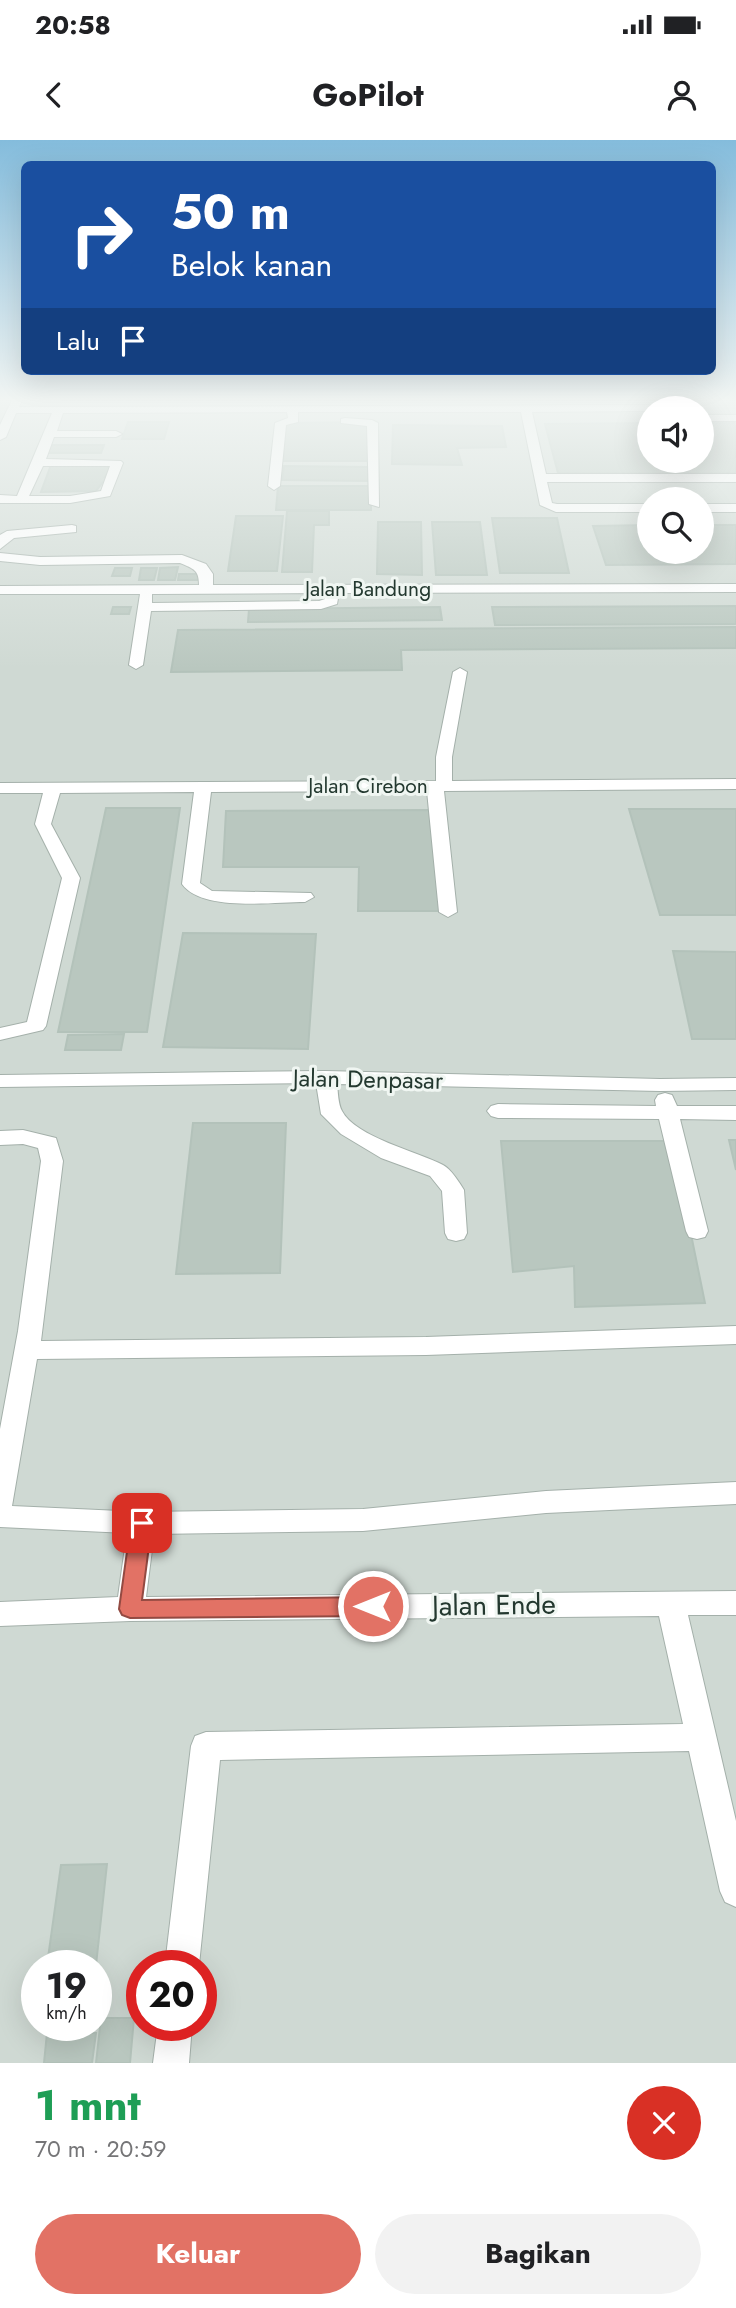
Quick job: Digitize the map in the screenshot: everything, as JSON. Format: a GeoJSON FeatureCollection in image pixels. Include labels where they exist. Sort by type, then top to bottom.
{"type":"FeatureCollection","features":[{"type":"Feature","properties":{"kind":"street"},"geometry":{"type":"LineString","coordinates":[[22,499],[26,490]]}},
{"type":"Feature","properties":{"kind":"street"},"geometry":{"type":"LineString","coordinates":[[0,499],[103,495],[107,490]]}},
{"type":"Feature","properties":{"kind":"street"},"geometry":{"type":"LineString","coordinates":[[374,490],[375,504]]}},
{"type":"Feature","properties":{"kind":"street"},"geometry":{"type":"LineString","coordinates":[[544,490],[548,507],[637,508]]}},
{"type":"Feature","properties":{"kind":"street"},"geometry":{"type":"LineString","coordinates":[[714,508],[736,508]]}},
{"type":"Feature","properties":{"kind":"street"},"geometry":{"type":"LineString","coordinates":[[0,545],[4,538],[11,534],[72,529]]}},
{"type":"Feature","properties":{"kind":"street"},"geometry":{"type":"LineString","coordinates":[[0,557],[16,561],[182,559],[201,568],[206,574],[206,589]]}},
{"type":"Feature","properties":{"kind":"street","name":"Jalan Bandung"},"geometry":{"type":"LineString","coordinates":[[0,590],[736,588]]}},
{"type":"Feature","properties":{"kind":"street"},"geometry":{"type":"LineString","coordinates":[[136,665],[147,589]]}},
{"type":"Feature","properties":{"kind":"street"},"geometry":{"type":"LineString","coordinates":[[145,607],[321,605],[332,601],[333,594],[327,590]]}},
{"type":"Feature","properties":{"kind":"street"},"geometry":{"type":"LineString","coordinates":[[448,912],[440,786],[460,672]]}},
{"type":"Feature","properties":{"kind":"street","name":"Jalan Cirebon"},"geometry":{"type":"LineString","coordinates":[[0,788],[736,784]]}},
{"type":"Feature","properties":{"kind":"street"},"geometry":{"type":"LineString","coordinates":[[203,787],[191,884],[197,891],[210,896],[305,897]]}},
{"type":"Feature","properties":{"kind":"street"},"geometry":{"type":"LineString","coordinates":[[0,1034],[36,1026],[71,878],[43,824],[54,788]]}},
{"type":"Feature","properties":{"kind":"street"},"geometry":{"type":"LineString","coordinates":[[324,1077],[332,1114],[349,1129],[389,1153],[438,1171],[453,1190],[456,1233]]}},
{"type":"Feature","properties":{"kind":"street","name":"Jalan Denpasar"},"geometry":{"type":"LineString","coordinates":[[0,1081],[324,1077],[660,1085],[736,1084]]}},
{"type":"Feature","properties":{"kind":"street"},"geometry":{"type":"LineString","coordinates":[[660,1085],[697,1231]]}},
{"type":"Feature","properties":{"kind":"street"},"geometry":{"type":"LineString","coordinates":[[498,1111],[736,1113]]}},
{"type":"Feature","properties":{"kind":"street"},"geometry":{"type":"LineString","coordinates":[[0,1138],[23,1137],[48,1143],[52,1161],[26,1350],[0,1503]]}},
{"type":"Feature","properties":{"kind":"street"},"geometry":{"type":"LineString","coordinates":[[26,1350],[426,1346],[736,1335]]}},
{"type":"Feature","properties":{"kind":"street"},"geometry":{"type":"LineString","coordinates":[[0,1516],[142,1523],[363,1520],[546,1502],[736,1493]]}},
{"type":"Feature","properties":{"kind":"street"},"geometry":{"type":"LineString","coordinates":[[130,1609],[142,1523]]}},
{"type":"Feature","properties":{"kind":"street","name":"Jalan Ende"},"geometry":{"type":"LineString","coordinates":[[0,1614],[130,1609],[736,1603]]}},
{"type":"Feature","properties":{"kind":"street"},"geometry":{"type":"LineString","coordinates":[[671,1604],[736,1891]]}},
{"type":"Feature","properties":{"kind":"street"},"geometry":{"type":"LineString","coordinates":[[184,1950],[206,1746],[701,1737]]}},
{"type":"Feature","properties":{"kind":"street"},"geometry":{"type":"LineString","coordinates":[[171,2063],[173,2041]]}},
{"type":"Feature","properties":{"kind":"shaded area"},"geometry":{"type":"Polygon","coordinates":[[[0,490],[637,490],[637,564],[714,564],[714,490],[736,490],[736,2063],[0,2063],[0,490]]]}},
{"type":"Feature","properties":{"kind":"building"},"geometry":{"type":"Polygon","coordinates":[[[42,490],[97,490],[96,491],[41,492],[42,490]]]}},
{"type":"Feature","properties":{"kind":"building"},"geometry":{"type":"Polygon","coordinates":[[[278,490],[371,490],[371,510],[276,510],[278,490]]]}},
{"type":"Feature","properties":{"kind":"building"},"geometry":{"type":"Polygon","coordinates":[[[287,511],[329,511],[329,525],[314,525],[312,572],[282,572],[287,511]]]}},
{"type":"Feature","properties":{"kind":"building"},"geometry":{"type":"Polygon","coordinates":[[[236,516],[283,516],[277,571],[228,571],[236,516]]]}},
{"type":"Feature","properties":{"kind":"building"},"geometry":{"type":"Polygon","coordinates":[[[492,518],[557,518],[569,573],[500,573],[492,518]]]}},
{"type":"Feature","properties":{"kind":"building"},"geometry":{"type":"Polygon","coordinates":[[[378,522],[421,522],[422,575],[377,574],[378,522]]]}},
{"type":"Feature","properties":{"kind":"building"},"geometry":{"type":"Polygon","coordinates":[[[432,522],[480,522],[487,575],[436,575],[432,522]]]}},
{"type":"Feature","properties":{"kind":"building"},"geometry":{"type":"Polygon","coordinates":[[[637,525],[637,564],[714,564],[714,525],[736,525],[736,564],[606,565],[593,526],[637,525]]]}},
{"type":"Feature","properties":{"kind":"building"},"geometry":{"type":"Polygon","coordinates":[[[178,567],[175,580],[158,580],[160,568],[178,567]]]}},
{"type":"Feature","properties":{"kind":"building"},"geometry":{"type":"Polygon","coordinates":[[[115,568],[132,568],[130,576],[112,576],[115,568]]]}},
{"type":"Feature","properties":{"kind":"building"},"geometry":{"type":"Polygon","coordinates":[[[141,568],[157,568],[154,580],[139,580],[141,568]]]}},
{"type":"Feature","properties":{"kind":"building"},"geometry":{"type":"Polygon","coordinates":[[[179,574],[200,574],[199,580],[178,580],[179,574]]]}},
{"type":"Feature","properties":{"kind":"building"},"geometry":{"type":"Polygon","coordinates":[[[736,606],[736,624],[495,625],[492,607],[736,606]]]}},
{"type":"Feature","properties":{"kind":"building"},"geometry":{"type":"Polygon","coordinates":[[[113,607],[131,607],[129,614],[111,614],[113,607]]]}},
{"type":"Feature","properties":{"kind":"building"},"geometry":{"type":"Polygon","coordinates":[[[440,607],[442,620],[248,622],[249,609],[440,607]]]}},
{"type":"Feature","properties":{"kind":"building"},"geometry":{"type":"Polygon","coordinates":[[[736,627],[736,648],[401,650],[402,670],[171,672],[178,630],[736,627]]]}},
{"type":"Feature","properties":{"kind":"building"},"geometry":{"type":"Polygon","coordinates":[[[106,808],[180,808],[147,1032],[58,1032],[106,808]]]}},
{"type":"Feature","properties":{"kind":"building"},"geometry":{"type":"Polygon","coordinates":[[[629,809],[736,809],[736,915],[660,915],[629,809]]]}},
{"type":"Feature","properties":{"kind":"building"},"geometry":{"type":"Polygon","coordinates":[[[435,810],[441,911],[358,911],[359,867],[223,867],[226,811],[435,810]]]}},
{"type":"Feature","properties":{"kind":"building"},"geometry":{"type":"Polygon","coordinates":[[[183,933],[316,934],[308,1049],[163,1047],[183,933]]]}},
{"type":"Feature","properties":{"kind":"building"},"geometry":{"type":"Polygon","coordinates":[[[673,951],[736,952],[736,1039],[692,1039],[673,951]]]}},
{"type":"Feature","properties":{"kind":"building"},"geometry":{"type":"Polygon","coordinates":[[[124,1034],[121,1050],[65,1050],[68,1035],[124,1034]]]}},
{"type":"Feature","properties":{"kind":"building"},"geometry":{"type":"Polygon","coordinates":[[[193,1123],[286,1123],[280,1273],[176,1274],[193,1123]]]}},
{"type":"Feature","properties":{"kind":"building"},"geometry":{"type":"Polygon","coordinates":[[[729,1140],[736,1140],[736,1170],[729,1140]]]}},
{"type":"Feature","properties":{"kind":"building"},"geometry":{"type":"Polygon","coordinates":[[[501,1141],[672,1141],[705,1303],[575,1307],[574,1266],[513,1272],[501,1141]]]}},
{"type":"Feature","properties":{"kind":"building"},"geometry":{"type":"Polygon","coordinates":[[[107,1864],[98,1950],[49,1950],[61,1865],[107,1864]]]}},
{"type":"Feature","properties":{"kind":"building"},"geometry":{"type":"Polygon","coordinates":[[[112,2018],[126,2018],[126,2041],[132,2041],[130,2063],[96,2063],[98,2041],[112,2041],[112,2018]]]}},
{"type":"Feature","properties":{"kind":"building"},"geometry":{"type":"Polygon","coordinates":[[[46,2041],[95,2041],[92,2063],[44,2063],[46,2041]]]}},
{"type":"Feature","properties":{"kind":"route"},"geometry":{"type":"LineString","coordinates":[[142,1523],[130,1609],[373,1606]]}}]}
